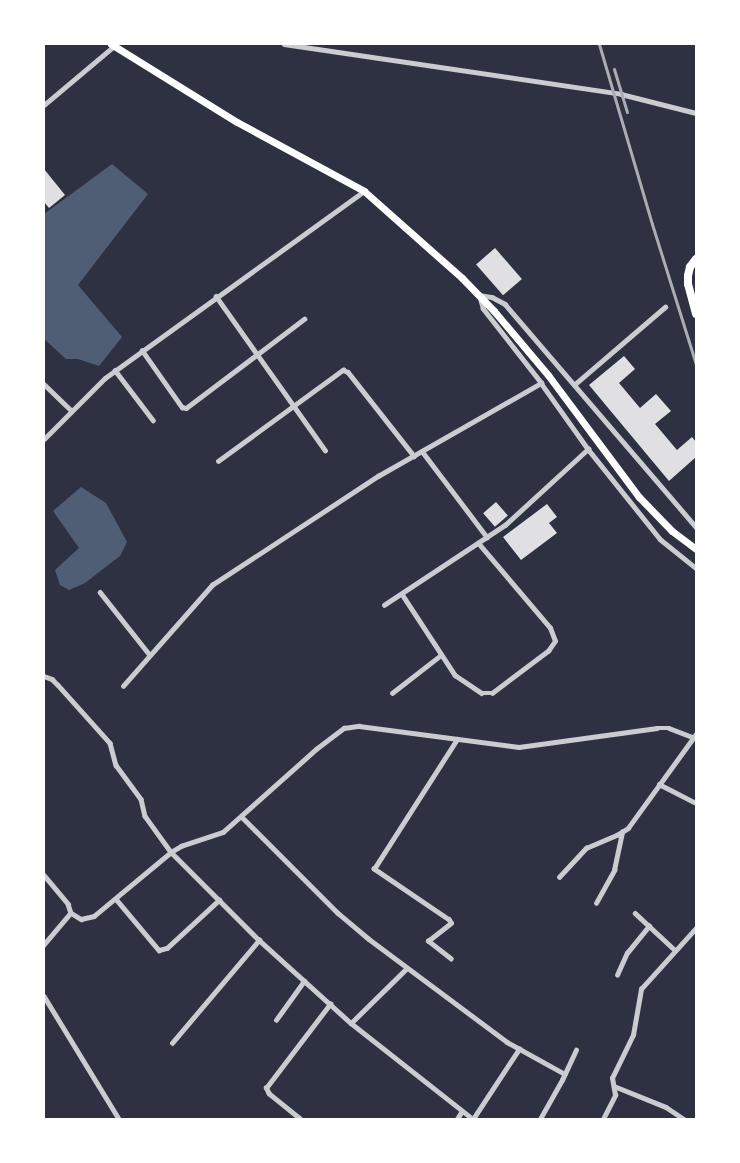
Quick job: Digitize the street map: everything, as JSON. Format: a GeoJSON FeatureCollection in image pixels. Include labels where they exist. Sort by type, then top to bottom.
{"type":"FeatureCollection","features":[{"type":"Feature","properties":{"kind":"highway"},"geometry":{"type":"LineString","coordinates":[[696,259],[690,267],[688,284],[696,314]]}},
{"type":"Feature","properties":{"kind":"main road"},"geometry":{"type":"LineString","coordinates":[[112,45],[237,122],[364,191],[479,295],[494,311],[553,382],[639,497],[672,531],[696,549]]}},
{"type":"Feature","properties":{"kind":"street"},"geometry":{"type":"LineString","coordinates":[[284,44],[621,94],[696,113]]}},
{"type":"Feature","properties":{"kind":"street"},"geometry":{"type":"LineString","coordinates":[[44,105],[112,45]]}},
{"type":"Feature","properties":{"kind":"street"},"geometry":{"type":"LineString","coordinates":[[44,439],[71,410],[115,370],[364,191]]}},
{"type":"Feature","properties":{"kind":"street"},"geometry":{"type":"LineString","coordinates":[[696,527],[505,304],[492,297],[479,295],[483,309],[541,383],[588,449],[660,539],[696,568]]}},
{"type":"Feature","properties":{"kind":"street"},"geometry":{"type":"LineString","coordinates":[[216,296],[325,450]]}},
{"type":"Feature","properties":{"kind":"street"},"geometry":{"type":"LineString","coordinates":[[574,385],[664,307]]}},
{"type":"Feature","properties":{"kind":"street"},"geometry":{"type":"LineString","coordinates":[[142,350],[183,408],[189,406],[304,319]]}},
{"type":"Feature","properties":{"kind":"street"},"geometry":{"type":"LineString","coordinates":[[115,370],[154,420]]}},
{"type":"Feature","properties":{"kind":"street"},"geometry":{"type":"LineString","coordinates":[[218,461],[340,371],[345,370],[414,456]]}},
{"type":"Feature","properties":{"kind":"street"},"geometry":{"type":"LineString","coordinates":[[123,686],[212,585],[378,476],[541,383]]}},
{"type":"Feature","properties":{"kind":"street"},"geometry":{"type":"LineString","coordinates":[[44,384],[71,410]]}},
{"type":"Feature","properties":{"kind":"street"},"geometry":{"type":"LineString","coordinates":[[384,605],[505,525],[588,449]]}},
{"type":"Feature","properties":{"kind":"street"},"geometry":{"type":"LineString","coordinates":[[422,451],[487,537]]}},
{"type":"Feature","properties":{"kind":"street"},"geometry":{"type":"LineString","coordinates":[[402,594],[441,655],[459,679],[482,693],[492,693],[548,651],[555,641],[550,628],[478,543]]}},
{"type":"Feature","properties":{"kind":"street"},"geometry":{"type":"LineString","coordinates":[[100,592],[150,654]]}},
{"type":"Feature","properties":{"kind":"street"},"geometry":{"type":"LineString","coordinates":[[392,693],[441,655]]}},
{"type":"Feature","properties":{"kind":"street"},"geometry":{"type":"LineString","coordinates":[[44,676],[52,679],[58,685],[110,743],[116,765],[141,799],[145,816],[172,852],[259,940],[351,1023],[462,1111],[473,1119],[520,1049]]}},
{"type":"Feature","properties":{"kind":"street"},"geometry":{"type":"LineString","coordinates":[[44,875],[68,904],[70,913],[86,919],[94,916],[181,846],[223,832],[316,749],[344,728],[359,726],[518,747],[657,728],[669,728],[695,735],[622,832],[614,870],[596,903]]}},
{"type":"Feature","properties":{"kind":"street"},"geometry":{"type":"LineString","coordinates":[[451,959],[428,941],[451,923],[449,920],[374,868],[457,739]]}},
{"type":"Feature","properties":{"kind":"street"},"geometry":{"type":"LineString","coordinates":[[659,784],[696,803]]}},
{"type":"Feature","properties":{"kind":"street"},"geometry":{"type":"LineString","coordinates":[[242,817],[338,913],[406,969],[476,1020],[520,1049],[565,1074]]}},
{"type":"Feature","properties":{"kind":"street"},"geometry":{"type":"LineString","coordinates":[[559,877],[586,848],[622,832]]}},
{"type":"Feature","properties":{"kind":"street"},"geometry":{"type":"LineString","coordinates":[[116,899],[159,950],[167,948],[219,900]]}},
{"type":"Feature","properties":{"kind":"street"},"geometry":{"type":"LineString","coordinates":[[44,945],[46,938],[70,913]]}},
{"type":"Feature","properties":{"kind":"street"},"geometry":{"type":"LineString","coordinates":[[635,913],[674,950]]}},
{"type":"Feature","properties":{"kind":"street"},"geometry":{"type":"LineString","coordinates":[[617,975],[627,953],[649,926]]}},
{"type":"Feature","properties":{"kind":"street"},"geometry":{"type":"LineString","coordinates":[[603,1119],[615,1095],[612,1078],[634,1035],[641,989],[674,950],[696,929]]}},
{"type":"Feature","properties":{"kind":"street"},"geometry":{"type":"LineString","coordinates":[[172,1044],[259,940]]}},
{"type":"Feature","properties":{"kind":"street"},"geometry":{"type":"LineString","coordinates":[[351,1023],[406,969]]}},
{"type":"Feature","properties":{"kind":"street"},"geometry":{"type":"LineString","coordinates":[[276,1020],[304,981]]}},
{"type":"Feature","properties":{"kind":"street"},"geometry":{"type":"LineString","coordinates":[[44,996],[119,1119]]}},
{"type":"Feature","properties":{"kind":"street"},"geometry":{"type":"LineString","coordinates":[[300,1119],[269,1094],[266,1088],[330,1004]]}},
{"type":"Feature","properties":{"kind":"street"},"geometry":{"type":"LineString","coordinates":[[540,1119],[576,1050]]}},
{"type":"Feature","properties":{"kind":"street"},"geometry":{"type":"LineString","coordinates":[[614,1086],[666,1108],[684,1119]]}},
{"type":"Feature","properties":{"kind":"street"},"geometry":{"type":"LineString","coordinates":[[457,1119],[462,1111]]}},
{"type":"Feature","properties":{"kind":"water"},"geometry":{"type":"Polygon","coordinates":[[[112,164],[148,194],[78,285],[122,337],[99,366],[78,359],[66,359],[44,339],[44,214],[112,164]]]}},
{"type":"Feature","properties":{"kind":"water"},"geometry":{"type":"Polygon","coordinates":[[[81,487],[106,503],[127,542],[120,556],[85,583],[69,590],[60,585],[55,570],[79,548],[53,511],[81,487]]]}},
{"type":"Feature","properties":{"kind":"building"},"geometry":{"type":"Polygon","coordinates":[[[44,169],[65,195],[49,208],[44,202],[44,169]]]}},
{"type":"Feature","properties":{"kind":"building"},"geometry":{"type":"Polygon","coordinates":[[[495,248],[522,279],[503,295],[476,264],[495,248]]]}},
{"type":"Feature","properties":{"kind":"building"},"geometry":{"type":"Polygon","coordinates":[[[624,356],[635,369],[619,383],[640,408],[656,394],[671,411],[655,424],[677,450],[692,437],[696,442],[696,457],[669,481],[589,385],[624,356]]]}},
{"type":"Feature","properties":{"kind":"building"},"geometry":{"type":"Polygon","coordinates":[[[496,502],[508,516],[495,527],[483,513],[496,502]]]}},
{"type":"Feature","properties":{"kind":"building"},"geometry":{"type":"Polygon","coordinates":[[[547,504],[557,517],[549,523],[557,533],[521,560],[503,537],[547,504]]]}},
{"type":"Feature","properties":{"kind":"railway"},"geometry":{"type":"LineString","coordinates":[[599,44],[696,364]]}},
{"type":"Feature","properties":{"kind":"railway"},"geometry":{"type":"LineString","coordinates":[[614,69],[627,112]]}}]}
